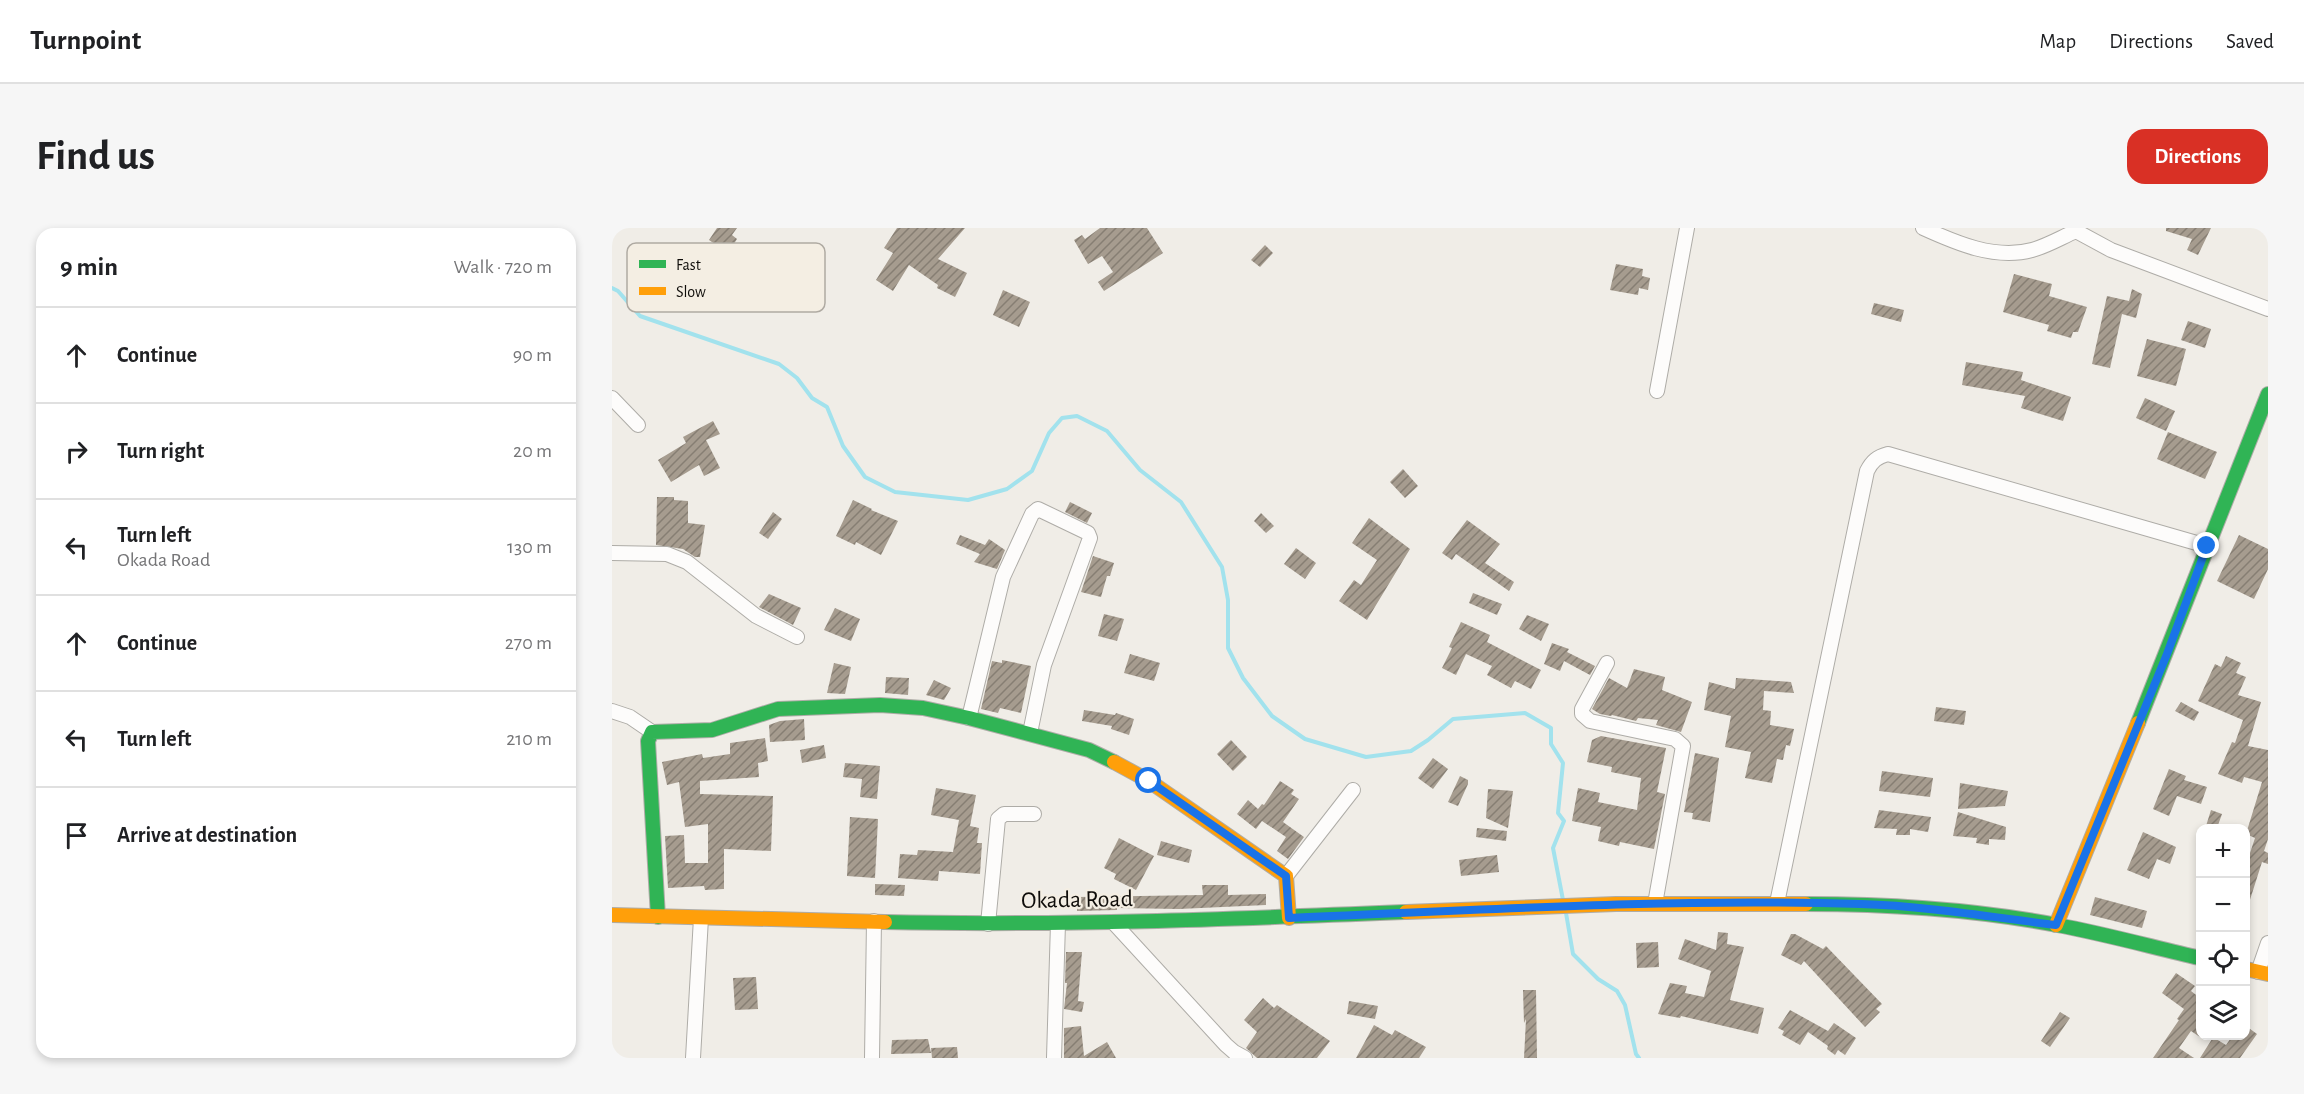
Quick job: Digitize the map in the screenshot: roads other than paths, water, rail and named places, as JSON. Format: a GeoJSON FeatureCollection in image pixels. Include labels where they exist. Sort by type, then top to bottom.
{"type":"FeatureCollection","features":[{"type":"Feature","properties":{"kind":"street"},"geometry":{"type":"LineString","coordinates":[[1657,391],[1686,228]]}},
{"type":"Feature","properties":{"kind":"street"},"geometry":{"type":"LineString","coordinates":[[1923,228],[1988,252],[2034,250],[2075,230],[2111,250],[2268,309]]}},
{"type":"Feature","properties":{"kind":"street"},"geometry":{"type":"LineString","coordinates":[[2056,925],[2167,654],[2207,546],[2268,394]]}},
{"type":"Feature","properties":{"kind":"street"},"geometry":{"type":"LineString","coordinates":[[612,398],[638,425]]}},
{"type":"Feature","properties":{"kind":"street"},"geometry":{"type":"LineString","coordinates":[[1777,903],[1867,471],[1878,457],[1888,454],[2207,546]]}},
{"type":"Feature","properties":{"kind":"street"},"geometry":{"type":"LineString","coordinates":[[969,718],[1003,577],[1032,514],[1038,509],[1088,532],[1090,538],[1044,665],[1030,733]]}},
{"type":"Feature","properties":{"kind":"street"},"geometry":{"type":"LineString","coordinates":[[612,553],[667,555],[687,562],[756,616],[797,637]]}},
{"type":"Feature","properties":{"kind":"street"},"geometry":{"type":"LineString","coordinates":[[1607,663],[1582,709],[1585,718],[1675,739],[1683,746],[1655,904]]}},
{"type":"Feature","properties":{"kind":"street"},"geometry":{"type":"LineString","coordinates":[[612,711],[630,717],[652,732],[712,730],[778,709],[827,706],[880,705],[923,708],[969,718],[1089,750],[1119,764],[1149,781],[1286,876]]}},
{"type":"Feature","properties":{"kind":"street"},"geometry":{"type":"LineString","coordinates":[[652,732],[648,741],[658,916]]}},
{"type":"Feature","properties":{"kind":"street"},"geometry":{"type":"LineString","coordinates":[[1289,918],[1286,876],[1353,790]]}},
{"type":"Feature","properties":{"kind":"street"},"geometry":{"type":"LineString","coordinates":[[988,924],[998,819],[1004,814],[1034,814]]}},
{"type":"Feature","properties":{"kind":"street","name":"Okada Road"},"geometry":{"type":"LineString","coordinates":[[612,915],[988,924],[1289,918],[1581,905],[1862,904],[2056,925],[2196,957]]}},
{"type":"Feature","properties":{"kind":"street"},"geometry":{"type":"LineString","coordinates":[[693,1058],[701,918]]}},
{"type":"Feature","properties":{"kind":"street"},"geometry":{"type":"LineString","coordinates":[[872,1058],[874,921]]}},
{"type":"Feature","properties":{"kind":"street"},"geometry":{"type":"LineString","coordinates":[[1054,1058],[1058,922]]}},
{"type":"Feature","properties":{"kind":"street"},"geometry":{"type":"LineString","coordinates":[[1113,922],[1226,1045],[1245,1058]]}},
{"type":"Feature","properties":{"kind":"street"},"geometry":{"type":"LineString","coordinates":[[2257,972],[2268,943]]}},
{"type":"Feature","properties":{"kind":"waterway"},"geometry":{"type":"LineString","coordinates":[[612,288],[627,301]]}},
{"type":"Feature","properties":{"kind":"waterway"},"geometry":{"type":"LineString","coordinates":[[636,312],[640,316],[779,364],[797,378],[812,398],[827,407],[843,446],[865,477],[895,492],[968,500],[1007,489],[1032,471],[1049,433],[1062,418],[1077,416],[1107,431],[1140,470],[1181,502],[1222,567],[1228,600],[1228,648],[1243,678],[1272,716],[1305,739],[1366,757],[1411,751],[1453,719],[1525,713],[1551,728],[1551,744],[1563,763],[1558,813],[1564,821],[1553,848],[1563,900]]}},
{"type":"Feature","properties":{"kind":"waterway"},"geometry":{"type":"LineString","coordinates":[[1566,913],[1573,954],[1598,979],[1617,991],[1625,1005],[1636,1054],[1639,1058]]}}]}
